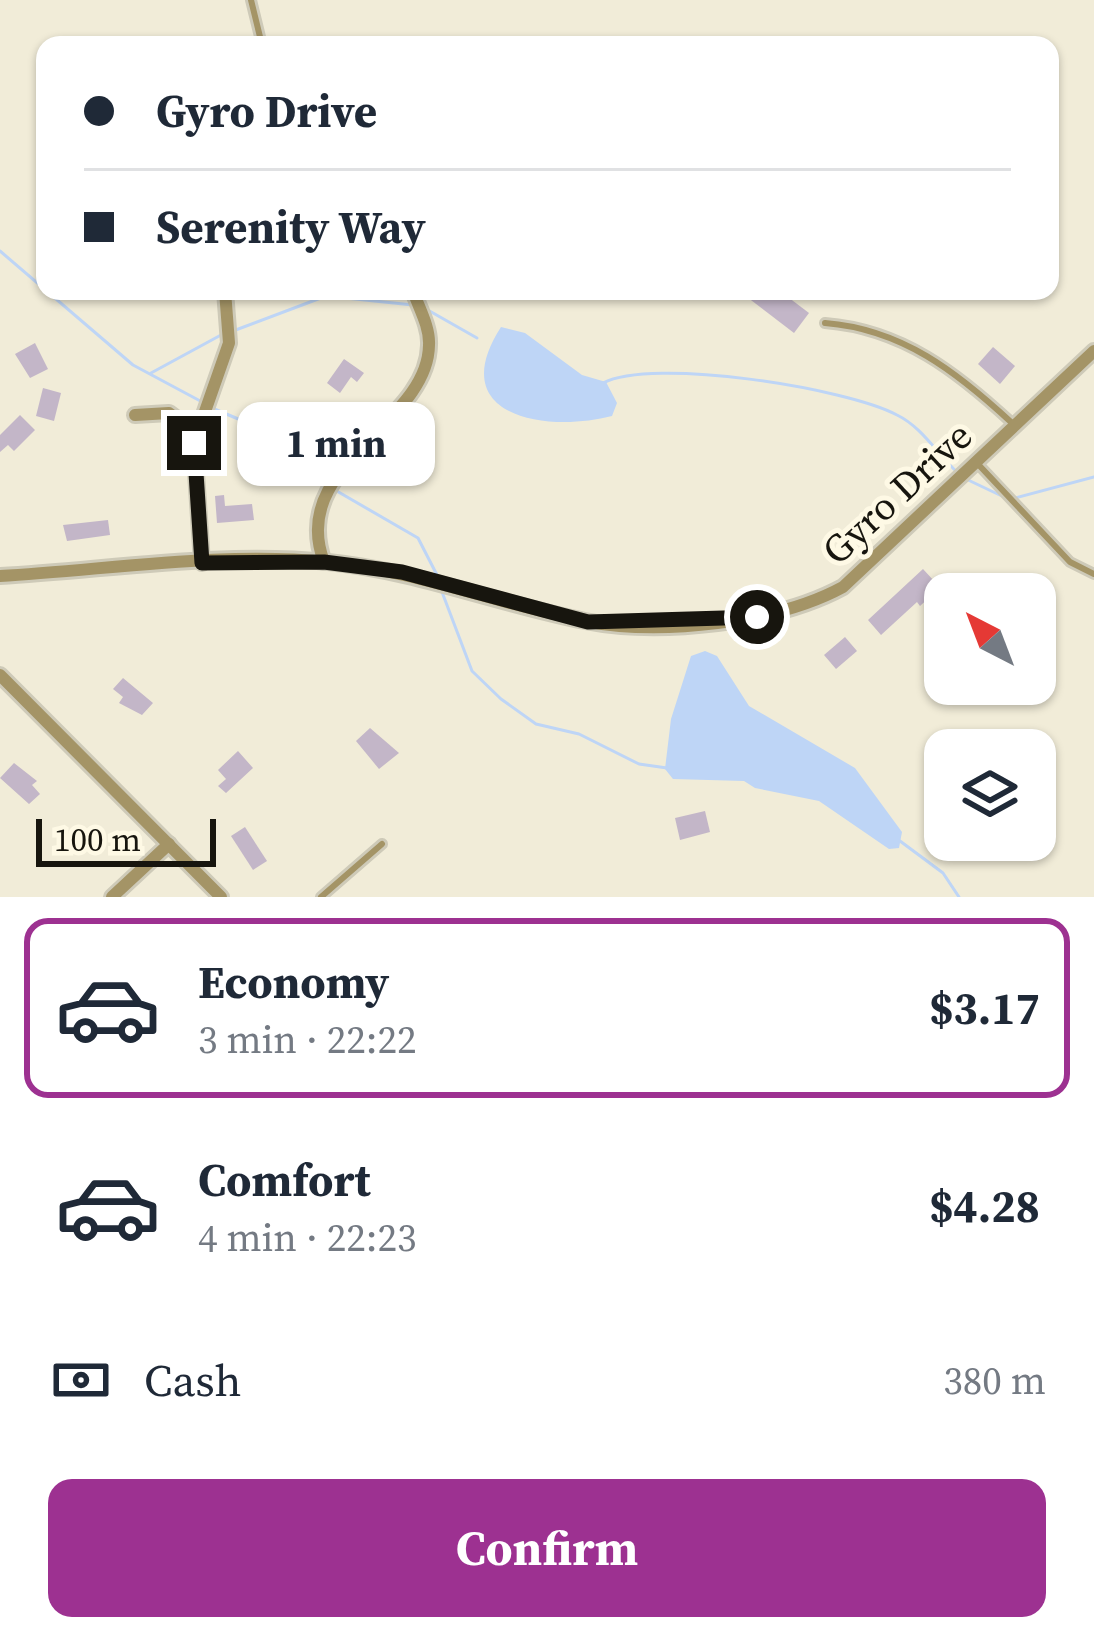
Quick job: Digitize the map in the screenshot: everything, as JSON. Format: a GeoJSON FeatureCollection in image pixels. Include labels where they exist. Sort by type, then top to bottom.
{"type":"FeatureCollection","features":[{"type":"Feature","properties":{"kind":"street"},"geometry":{"type":"LineString","coordinates":[[194,443],[229,344],[226,300]]}},
{"type":"Feature","properties":{"kind":"street"},"geometry":{"type":"LineString","coordinates":[[324,562],[315,538],[319,506],[424,366],[428,334],[416,300]]}},
{"type":"Feature","properties":{"kind":"street","name":"Gyro Drive"},"geometry":{"type":"LineString","coordinates":[[0,576],[202,563],[324,562],[402,572],[588,622],[757,617],[804,608],[843,587],[1094,351]]}},
{"type":"Feature","properties":{"kind":"street"},"geometry":{"type":"LineString","coordinates":[[135,415],[169,413],[189,428],[202,563]]}},
{"type":"Feature","properties":{"kind":"street"},"geometry":{"type":"LineString","coordinates":[[0,675],[221,897]]}},
{"type":"Feature","properties":{"kind":"street"},"geometry":{"type":"LineString","coordinates":[[112,897],[169,844]]}},
{"type":"Feature","properties":{"kind":"lane"},"geometry":{"type":"LineString","coordinates":[[251,0],[260,36]]}},
{"type":"Feature","properties":{"kind":"lane"},"geometry":{"type":"LineString","coordinates":[[825,323],[862,326],[903,340],[1015,426]]}},
{"type":"Feature","properties":{"kind":"lane"},"geometry":{"type":"LineString","coordinates":[[976,462],[1070,562],[1094,574]]}},
{"type":"Feature","properties":{"kind":"lane"},"geometry":{"type":"LineString","coordinates":[[321,897],[382,844]]}},
{"type":"Feature","properties":{"kind":"water"},"geometry":{"type":"Polygon","coordinates":[[[501,327],[525,333],[582,375],[606,382],[617,403],[612,416],[586,421],[533,419],[510,412],[493,399],[485,381],[486,357],[501,327]]]}},
{"type":"Feature","properties":{"kind":"water"},"geometry":{"type":"Polygon","coordinates":[[[705,651],[717,656],[749,706],[855,768],[902,832],[899,848],[889,849],[819,801],[755,788],[744,781],[673,779],[665,769],[671,719],[691,656],[705,651]]]}},
{"type":"Feature","properties":{"kind":"building"},"geometry":{"type":"Polygon","coordinates":[[[751,300],[792,300],[809,313],[794,333],[751,300]]]}},
{"type":"Feature","properties":{"kind":"building"},"geometry":{"type":"Polygon","coordinates":[[[35,343],[48,369],[30,378],[15,354],[35,343]]]}},
{"type":"Feature","properties":{"kind":"building"},"geometry":{"type":"Polygon","coordinates":[[[993,347],[1015,366],[1000,384],[978,364],[993,347]]]}},
{"type":"Feature","properties":{"kind":"building"},"geometry":{"type":"Polygon","coordinates":[[[344,359],[364,373],[357,382],[351,377],[340,393],[327,383],[344,359]]]}},
{"type":"Feature","properties":{"kind":"building"},"geometry":{"type":"Polygon","coordinates":[[[43,388],[61,393],[54,421],[36,416],[43,388]]]}},
{"type":"Feature","properties":{"kind":"building"},"geometry":{"type":"Polygon","coordinates":[[[20,415],[35,430],[14,451],[8,445],[0,452],[0,435],[20,415]]]}},
{"type":"Feature","properties":{"kind":"building"},"geometry":{"type":"Polygon","coordinates":[[[224,495],[225,506],[252,504],[254,520],[217,523],[215,496],[224,495]]]}},
{"type":"Feature","properties":{"kind":"building"},"geometry":{"type":"Polygon","coordinates":[[[108,520],[110,535],[67,541],[63,525],[108,520]]]}},
{"type":"Feature","properties":{"kind":"building"},"geometry":{"type":"Polygon","coordinates":[[[923,569],[927,573],[920,606],[917,602],[881,635],[868,620],[923,569]]]}},
{"type":"Feature","properties":{"kind":"building"},"geometry":{"type":"Polygon","coordinates":[[[845,637],[857,651],[836,669],[824,655],[845,637]]]}},
{"type":"Feature","properties":{"kind":"building"},"geometry":{"type":"Polygon","coordinates":[[[123,678],[153,703],[142,715],[119,703],[123,697],[113,689],[123,678]]]}},
{"type":"Feature","properties":{"kind":"building"},"geometry":{"type":"Polygon","coordinates":[[[370,728],[399,753],[379,769],[356,741],[370,728]]]}},
{"type":"Feature","properties":{"kind":"building"},"geometry":{"type":"Polygon","coordinates":[[[238,751],[253,768],[226,793],[218,786],[226,779],[218,770],[238,751]]]}},
{"type":"Feature","properties":{"kind":"building"},"geometry":{"type":"Polygon","coordinates":[[[14,763],[37,781],[32,785],[40,794],[29,804],[0,778],[14,763]]]}},
{"type":"Feature","properties":{"kind":"building"},"geometry":{"type":"Polygon","coordinates":[[[705,811],[710,832],[680,840],[675,818],[705,811]]]}},
{"type":"Feature","properties":{"kind":"building"},"geometry":{"type":"Polygon","coordinates":[[[245,827],[267,861],[253,870],[231,836],[245,827]]]}},
{"type":"Feature","properties":{"kind":"waterway"},"geometry":{"type":"LineString","coordinates":[[0,251],[36,282]]}},
{"type":"Feature","properties":{"kind":"waterway"},"geometry":{"type":"LineString","coordinates":[[57,300],[133,365],[204,403]]}},
{"type":"Feature","properties":{"kind":"waterway"},"geometry":{"type":"LineString","coordinates":[[233,331],[315,300]]}},
{"type":"Feature","properties":{"kind":"waterway"},"geometry":{"type":"LineString","coordinates":[[365,300],[413,305]]}},
{"type":"Feature","properties":{"kind":"waterway"},"geometry":{"type":"LineString","coordinates":[[426,309],[477,338]]}},
{"type":"Feature","properties":{"kind":"waterway"},"geometry":{"type":"LineString","coordinates":[[151,373],[221,335]]}},
{"type":"Feature","properties":{"kind":"waterway"},"geometry":{"type":"LineString","coordinates":[[603,383],[663,373],[704,375],[837,395],[906,420],[958,473]]}},
{"type":"Feature","properties":{"kind":"waterway"},"geometry":{"type":"LineString","coordinates":[[212,408],[255,426],[327,485]]}},
{"type":"Feature","properties":{"kind":"waterway"},"geometry":{"type":"LineString","coordinates":[[1015,498],[1094,477]]}},
{"type":"Feature","properties":{"kind":"waterway"},"geometry":{"type":"LineString","coordinates":[[966,479],[1006,498]]}},
{"type":"Feature","properties":{"kind":"waterway"},"geometry":{"type":"LineString","coordinates":[[335,490],[418,538],[438,577]]}},
{"type":"Feature","properties":{"kind":"waterway"},"geometry":{"type":"LineString","coordinates":[[442,592],[472,671],[501,699],[536,724],[579,734],[639,764],[667,768]]}},
{"type":"Feature","properties":{"kind":"waterway"},"geometry":{"type":"LineString","coordinates":[[900,841],[943,873],[959,897]]}},
{"type":"Feature","properties":{"kind":"route"},"geometry":{"type":"LineString","coordinates":[[194,443],[202,563],[286,560],[402,572],[588,622],[663,624],[757,617]]}}]}
